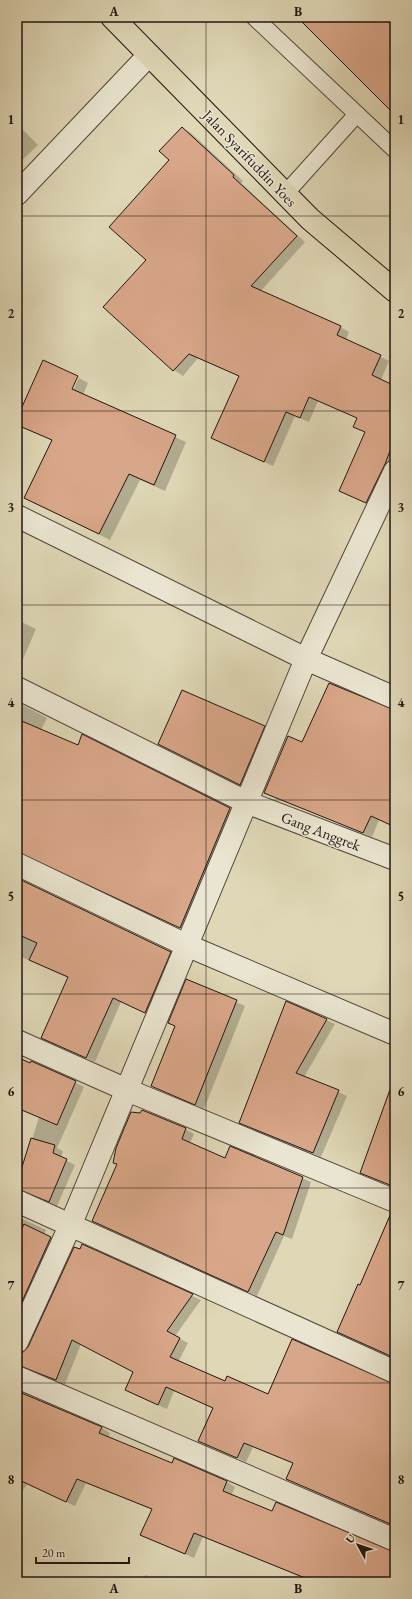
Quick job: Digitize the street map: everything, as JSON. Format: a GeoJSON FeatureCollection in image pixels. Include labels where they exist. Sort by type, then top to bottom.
{"type":"FeatureCollection","features":[{"type":"Feature","properties":{"kind":"highway","name":"Jalan Syarifuddin Yoes"},"geometry":{"type":"LineString","coordinates":[[112,17],[310,219],[395,291]]}},
{"type":"Feature","properties":{"kind":"street"},"geometry":{"type":"LineString","coordinates":[[17,194],[149,55]]}},
{"type":"Feature","properties":{"kind":"street"},"geometry":{"type":"LineString","coordinates":[[17,1342],[70,1226],[306,658],[395,472]]}},
{"type":"Feature","properties":{"kind":"street"},"geometry":{"type":"LineString","coordinates":[[17,516],[306,658],[395,698]]}},
{"type":"Feature","properties":{"kind":"street","name":"Gang Anggrek"},"geometry":{"type":"LineString","coordinates":[[17,688],[246,802],[395,859]]}},
{"type":"Feature","properties":{"kind":"street"},"geometry":{"type":"LineString","coordinates":[[17,864],[186,945],[395,1034]]}},
{"type":"Feature","properties":{"kind":"street"},"geometry":{"type":"LineString","coordinates":[[17,1041],[127,1090],[395,1201]]}},
{"type":"Feature","properties":{"kind":"street"},"geometry":{"type":"LineString","coordinates":[[17,1201],[395,1372]]}},
{"type":"Feature","properties":{"kind":"street"},"geometry":{"type":"LineString","coordinates":[[17,1377],[395,1540]]}},
{"type":"Feature","properties":{"kind":"lane"},"geometry":{"type":"LineString","coordinates":[[254,17],[395,150]]}},
{"type":"Feature","properties":{"kind":"lane"},"geometry":{"type":"LineString","coordinates":[[285,194],[357,114]]}},
{"type":"Feature","properties":{"kind":"building"},"geometry":{"type":"Polygon","coordinates":[[[297,17],[395,17],[395,115],[297,17]]]}},
{"type":"Feature","properties":{"kind":"building"},"geometry":{"type":"Polygon","coordinates":[[[182,127],[234,175],[233,177],[297,236],[251,286],[341,326],[337,335],[381,355],[372,375],[395,386],[395,438],[385,464],[366,503],[339,491],[365,432],[353,427],[357,418],[309,397],[300,418],[286,412],[264,462],[211,438],[239,376],[189,354],[173,371],[103,307],[146,260],[109,227],[169,160],[159,151],[182,127]]]}},
{"type":"Feature","properties":{"kind":"building"},"geometry":{"type":"Polygon","coordinates":[[[43,360],[78,376],[72,389],[176,435],[154,485],[129,474],[99,534],[24,498],[52,440],[17,425],[17,418],[43,360]]]}},
{"type":"Feature","properties":{"kind":"building"},"geometry":{"type":"Polygon","coordinates":[[[329,683],[395,710],[395,827],[371,816],[363,833],[264,793],[288,736],[302,742],[329,683]]]}},
{"type":"Feature","properties":{"kind":"building"},"geometry":{"type":"Polygon","coordinates":[[[182,690],[265,726],[240,785],[158,744],[182,690]]]}},
{"type":"Feature","properties":{"kind":"building"},"geometry":{"type":"Polygon","coordinates":[[[17,719],[78,745],[82,734],[230,808],[180,928],[17,852],[17,719]]]}},
{"type":"Feature","properties":{"kind":"building"},"geometry":{"type":"Polygon","coordinates":[[[17,878],[171,952],[145,1013],[113,998],[86,1058],[41,1038],[68,977],[29,960],[37,943],[17,934],[17,878]]]}},
{"type":"Feature","properties":{"kind":"building"},"geometry":{"type":"Polygon","coordinates":[[[186,979],[237,1000],[195,1105],[151,1086],[175,1026],[168,1023],[186,979]]]}},
{"type":"Feature","properties":{"kind":"building"},"geometry":{"type":"Polygon","coordinates":[[[286,1001],[327,1019],[296,1073],[339,1090],[313,1153],[239,1123],[286,1001]]]}},
{"type":"Feature","properties":{"kind":"building"},"geometry":{"type":"Polygon","coordinates":[[[17,1057],[30,1063],[31,1061],[76,1081],[57,1125],[17,1108],[17,1057]]]}},
{"type":"Feature","properties":{"kind":"building"},"geometry":{"type":"Polygon","coordinates":[[[392,1084],[395,1085],[395,1187],[360,1173],[392,1084]]]}},
{"type":"Feature","properties":{"kind":"building"},"geometry":{"type":"Polygon","coordinates":[[[142,1110],[186,1128],[182,1139],[225,1158],[230,1146],[303,1177],[283,1235],[276,1232],[248,1292],[92,1221],[117,1164],[113,1163],[116,1148],[131,1112],[140,1113],[142,1110]]]}},
{"type":"Feature","properties":{"kind":"building"},"geometry":{"type":"Polygon","coordinates":[[[31,1138],[55,1145],[53,1153],[67,1159],[49,1202],[17,1189],[17,1183],[31,1138]]]}},
{"type":"Feature","properties":{"kind":"building"},"geometry":{"type":"Polygon","coordinates":[[[391,1213],[395,1213],[395,1358],[337,1332],[358,1284],[360,1285],[391,1213]]]}},
{"type":"Feature","properties":{"kind":"building"},"geometry":{"type":"Polygon","coordinates":[[[24,1224],[51,1237],[20,1306],[17,1305],[17,1239],[24,1224]]]}},
{"type":"Feature","properties":{"kind":"building"},"geometry":{"type":"Polygon","coordinates":[[[82,1244],[193,1294],[167,1331],[180,1338],[170,1357],[225,1381],[227,1376],[268,1394],[292,1339],[395,1384],[395,1526],[286,1479],[293,1463],[244,1443],[237,1458],[198,1441],[213,1408],[166,1387],[158,1405],[125,1390],[133,1372],[72,1340],[56,1380],[17,1365],[20,1354],[28,1347],[74,1247],[80,1249],[82,1244]]]}},
{"type":"Feature","properties":{"kind":"building"},"geometry":{"type":"Polygon","coordinates":[[[17,1391],[102,1427],[99,1433],[172,1463],[174,1458],[227,1481],[223,1491],[272,1511],[276,1502],[395,1552],[395,1582],[315,1582],[194,1533],[185,1554],[140,1535],[152,1509],[77,1479],[66,1502],[17,1479],[17,1391]]]}}]}
